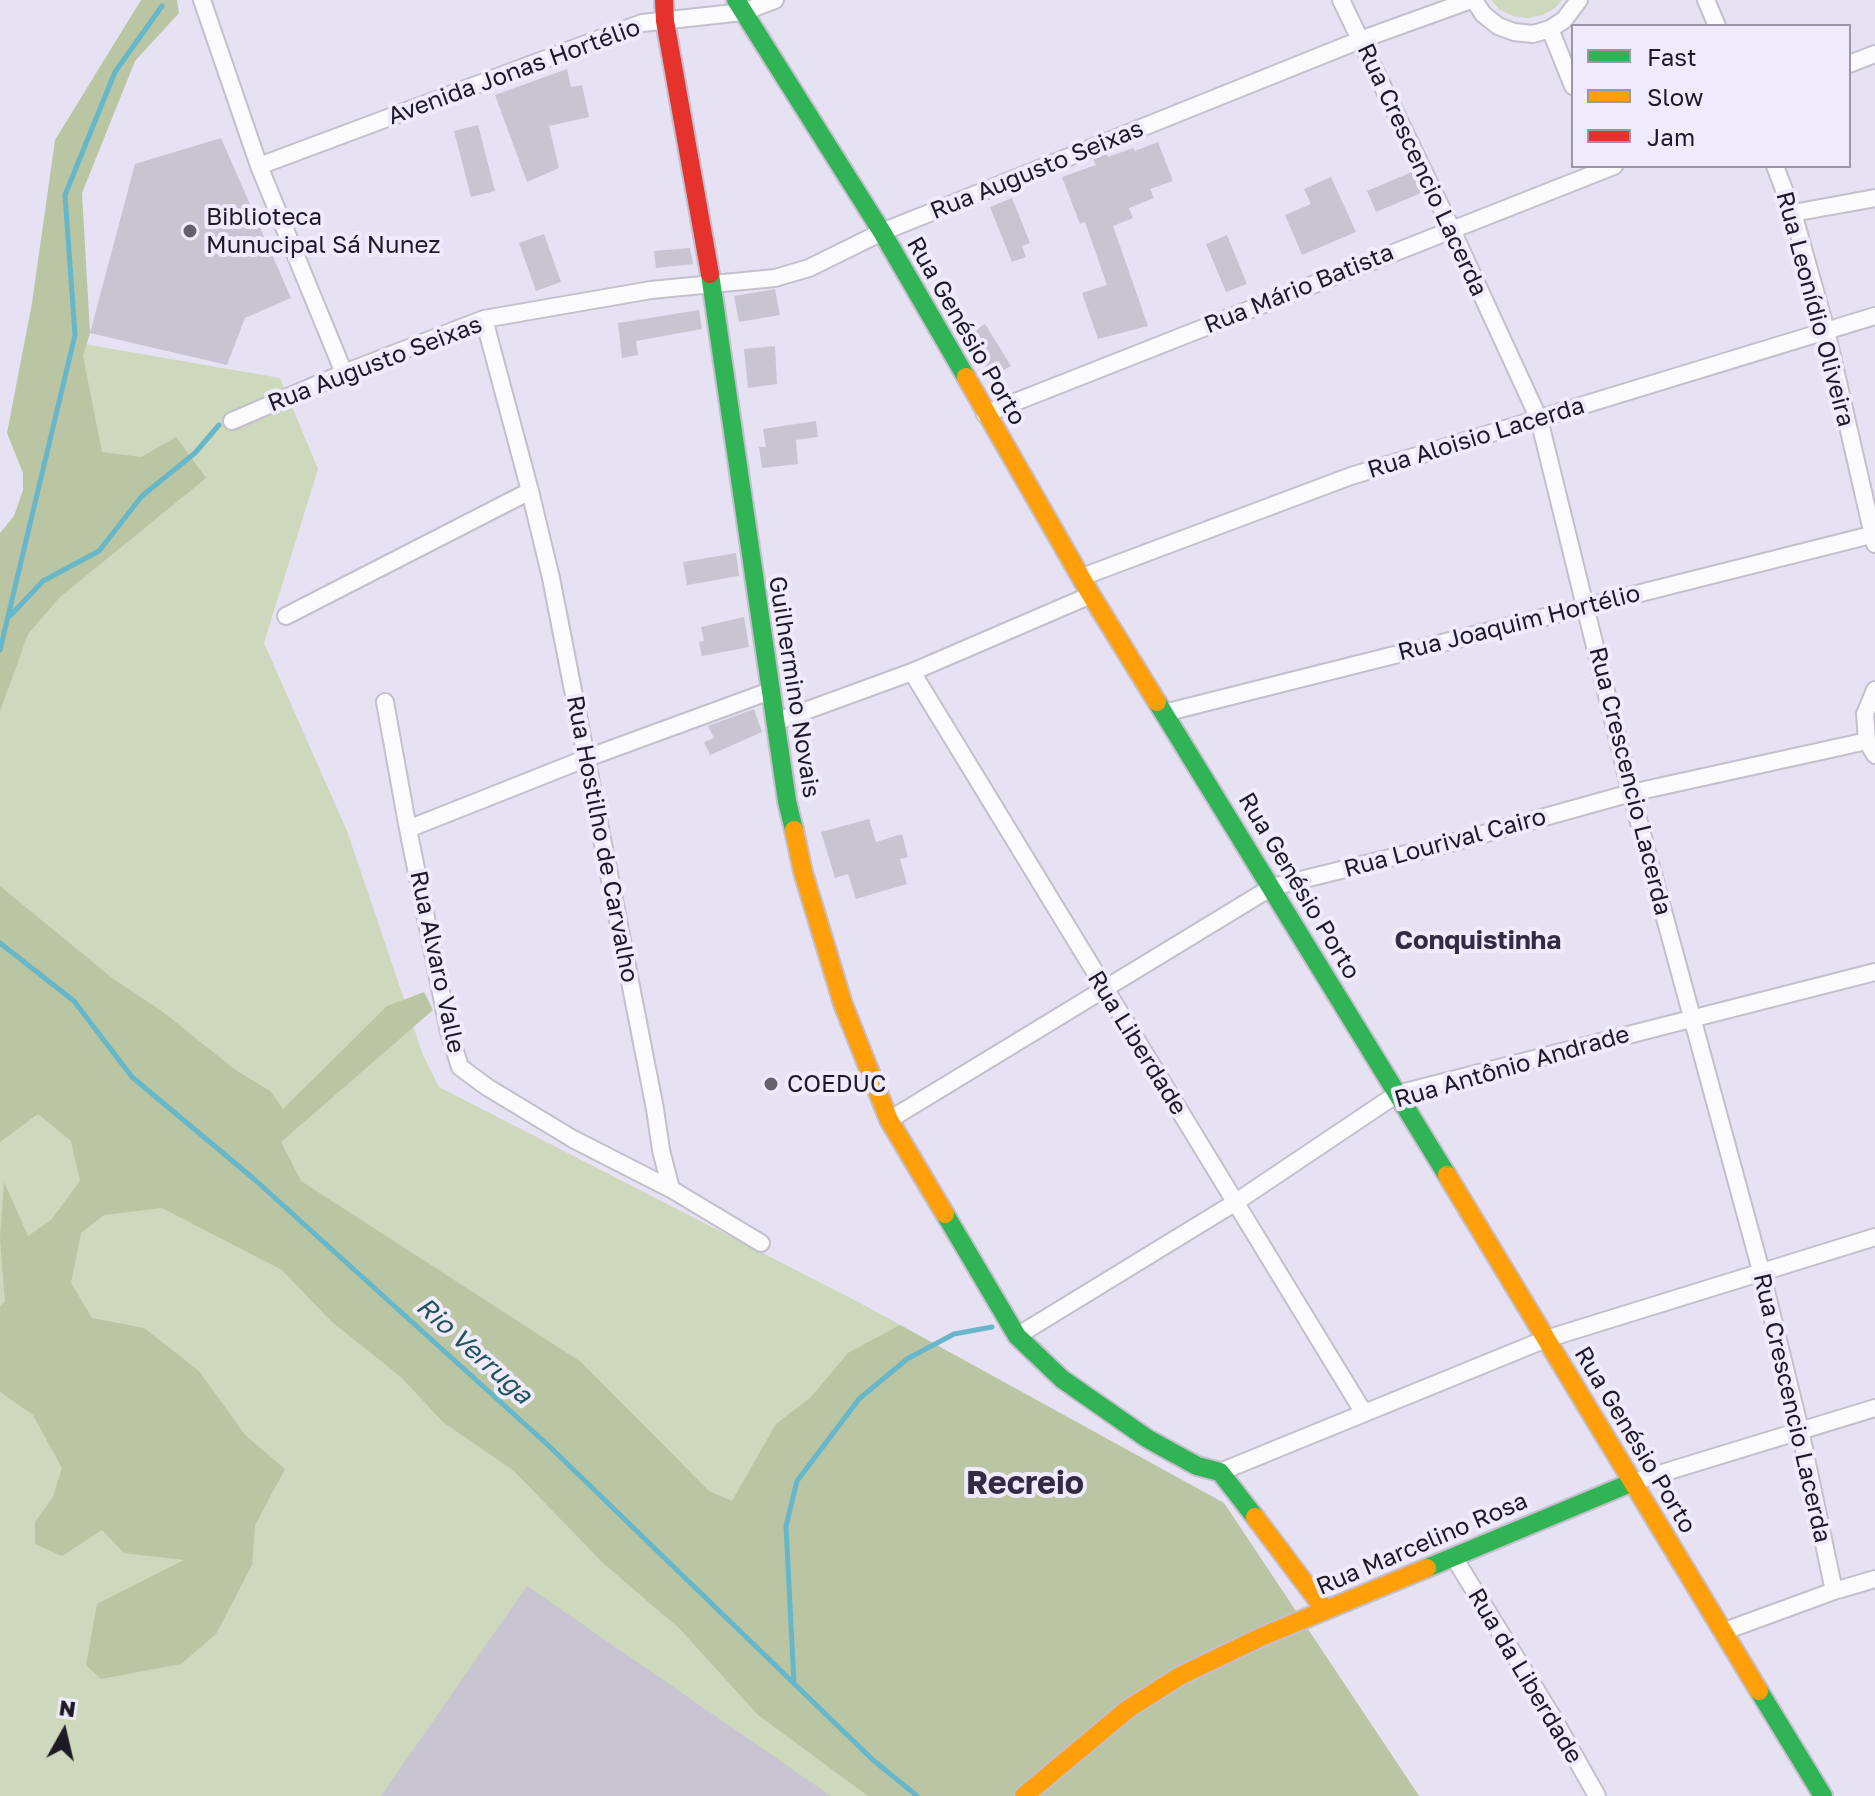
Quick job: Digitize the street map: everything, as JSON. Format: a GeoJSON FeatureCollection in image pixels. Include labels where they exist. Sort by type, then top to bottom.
{"type":"FeatureCollection","features":[{"type":"Feature","properties":{"kind":"street"},"geometry":{"type":"LineString","coordinates":[[202,0],[259,166],[344,373]]}},
{"type":"Feature","properties":{"kind":"street","name":"Guilhermino Novais"},"geometry":{"type":"LineString","coordinates":[[664,0],[665,21],[712,285],[787,801],[803,872],[843,1004],[889,1120],[1017,1336],[1062,1379],[1148,1439],[1197,1466],[1220,1472]]}},
{"type":"Feature","properties":{"kind":"street","name":"Avenida Jonas Hortélio"},"geometry":{"type":"LineString","coordinates":[[259,166],[642,23],[775,0]]}},
{"type":"Feature","properties":{"kind":"street","name":"Rua Crescencio Lacerda"},"geometry":{"type":"LineString","coordinates":[[1341,0],[1539,419],[1631,793],[1761,1271],[1800,1430],[1834,1591]]}},
{"type":"Feature","properties":{"kind":"street"},"geometry":{"type":"LineString","coordinates":[[1472,0],[1498,26],[1533,34],[1550,29],[1564,20],[1579,0]]}},
{"type":"Feature","properties":{"kind":"street","name":"Rua Augusto Seixas"},"geometry":{"type":"LineString","coordinates":[[232,421],[344,373],[484,319],[651,290],[775,278],[809,268],[882,232],[1360,40],[1472,0]]}},
{"type":"Feature","properties":{"kind":"street"},"geometry":{"type":"LineString","coordinates":[[1706,0],[1716,24]]}},
{"type":"Feature","properties":{"kind":"street","name":"Rua Genésio Porto"},"geometry":{"type":"LineString","coordinates":[[740,6],[882,232],[1091,595],[1272,887],[1823,1796]]}},
{"type":"Feature","properties":{"kind":"street"},"geometry":{"type":"LineString","coordinates":[[1550,29],[1571,81]]}},
{"type":"Feature","properties":{"kind":"street"},"geometry":{"type":"LineString","coordinates":[[1851,63],[1875,54]]}},
{"type":"Feature","properties":{"kind":"street","name":"Rua Mário Batista"},"geometry":{"type":"LineString","coordinates":[[985,414],[1605,168]]}},
{"type":"Feature","properties":{"kind":"street","name":"Rua Leonídio Oliveira"},"geometry":{"type":"LineString","coordinates":[[1776,168],[1793,213],[1826,330],[1874,538]]}},
{"type":"Feature","properties":{"kind":"street"},"geometry":{"type":"LineString","coordinates":[[1793,213],[1875,198]]}},
{"type":"Feature","properties":{"kind":"street","name":"Rua Aloisio Lacerda"},"geometry":{"type":"LineString","coordinates":[[1082,577],[1351,476],[1875,316]]}},
{"type":"Feature","properties":{"kind":"street","name":"Rua Hostilho de Carvalho"},"geometry":{"type":"LineString","coordinates":[[484,319],[530,491],[587,758],[671,1189]]}},
{"type":"Feature","properties":{"kind":"street"},"geometry":{"type":"LineString","coordinates":[[286,616],[530,491]]}},
{"type":"Feature","properties":{"kind":"street","name":"Rua Joaquim Hortélio"},"geometry":{"type":"LineString","coordinates":[[1164,713],[1586,606],[1874,538]]}},
{"type":"Feature","properties":{"kind":"street"},"geometry":{"type":"LineString","coordinates":[[775,722],[912,672],[1091,595]]}},
{"type":"Feature","properties":{"kind":"street","name":"Rua Liberdade"},"geometry":{"type":"LineString","coordinates":[[912,672],[1364,1413]]}},
{"type":"Feature","properties":{"kind":"street","name":"Rua Lourival Cairo"},"geometry":{"type":"LineString","coordinates":[[889,1120],[1272,887],[1451,843],[1631,793],[1871,748],[1865,714],[1875,690]]}},
{"type":"Feature","properties":{"kind":"street"},"geometry":{"type":"LineString","coordinates":[[408,829],[587,758],[770,691]]}},
{"type":"Feature","properties":{"kind":"street","name":"Rua Alvaro Valle"},"geometry":{"type":"LineString","coordinates":[[385,702],[449,1032],[460,1067],[573,1139],[671,1189],[761,1243]]}},
{"type":"Feature","properties":{"kind":"street","name":"Rua Antônio Andrade"},"geometry":{"type":"LineString","coordinates":[[1017,1336],[1236,1202],[1397,1094],[1875,972]]}},
{"type":"Feature","properties":{"kind":"street"},"geometry":{"type":"LineString","coordinates":[[1325,1610],[1220,1472],[1546,1339],[1875,1237]]}},
{"type":"Feature","properties":{"kind":"street","name":"Rua Marcelino Rosa"},"geometry":{"type":"LineString","coordinates":[[1024,1796],[1128,1709],[1180,1676],[1261,1637],[1633,1482],[1875,1408]]}},
{"type":"Feature","properties":{"kind":"street","name":"Rua da Liberdade"},"geometry":{"type":"LineString","coordinates":[[1453,1556],[1552,1716],[1597,1796]]}},
{"type":"Feature","properties":{"kind":"street"},"geometry":{"type":"LineString","coordinates":[[1722,1632],[1875,1579]]}},
{"type":"Feature","properties":{"kind":"green space"},"geometry":{"type":"Polygon","coordinates":[[[141,0],[177,0],[179,13],[135,61],[82,193],[90,333],[83,356],[102,452],[141,457],[176,437],[206,478],[60,597],[28,634],[0,711],[0,533],[14,516],[23,490],[23,473],[7,433],[32,303],[55,140],[141,0]]]}},
{"type":"Feature","properties":{"kind":"green space"},"geometry":{"type":"Polygon","coordinates":[[[1491,0],[1562,0],[1542,15],[1528,18],[1500,10],[1491,0]]]}},
{"type":"Feature","properties":{"kind":"green space"},"geometry":{"type":"Polygon","coordinates":[[[84,344],[280,378],[318,469],[264,643],[347,831],[423,1055],[439,1087],[862,1304],[1224,1503],[1419,1796],[0,1796],[0,548],[57,539],[84,344]]]}},
{"type":"Feature","properties":{"kind":"green space"},"geometry":{"type":"Polygon","coordinates":[[[0,886],[112,978],[163,1012],[234,1069],[270,1091],[283,1109],[387,1006],[424,992],[433,1010],[281,1142],[301,1181],[581,1362],[709,1491],[732,1501],[776,1424],[811,1397],[848,1353],[900,1325],[1224,1503],[1419,1796],[868,1796],[758,1715],[679,1628],[604,1564],[514,1471],[443,1422],[401,1377],[332,1322],[282,1270],[162,1208],[104,1215],[81,1233],[71,1283],[92,1318],[144,1328],[199,1371],[245,1435],[285,1469],[255,1525],[252,1565],[216,1634],[181,1664],[101,1679],[86,1665],[97,1604],[184,1560],[124,1553],[102,1530],[62,1556],[35,1544],[35,1522],[53,1497],[62,1468],[33,1415],[0,1392],[0,1307],[5,1302],[0,1238],[4,1182],[28,1236],[51,1220],[80,1181],[71,1141],[38,1114],[0,1142],[0,886]]]}},
{"type":"Feature","properties":{"kind":"building"},"geometry":{"type":"Polygon","coordinates":[[[567,69],[571,87],[582,85],[589,117],[549,126],[559,168],[527,182],[495,95],[567,69]]]}},
{"type":"Feature","properties":{"kind":"building"},"geometry":{"type":"Polygon","coordinates":[[[478,125],[495,191],[471,197],[454,131],[478,125]]]}},
{"type":"Feature","properties":{"kind":"building","name":"Biblioteca Munucipal Sá Nunez"},"geometry":{"type":"Polygon","coordinates":[[[221,138],[291,298],[245,318],[227,365],[90,333],[135,164],[221,138]]]}},
{"type":"Feature","properties":{"kind":"building"},"geometry":{"type":"Polygon","coordinates":[[[1158,142],[1173,181],[1150,189],[1154,198],[1129,208],[1133,218],[1113,226],[1148,326],[1098,339],[1082,293],[1107,285],[1085,222],[1080,224],[1062,177],[1096,165],[1093,159],[1133,148],[1135,151],[1158,142]]]}},
{"type":"Feature","properties":{"kind":"building"},"geometry":{"type":"Polygon","coordinates":[[[1412,172],[1421,193],[1376,212],[1367,191],[1412,172]]]}},
{"type":"Feature","properties":{"kind":"building"},"geometry":{"type":"Polygon","coordinates":[[[1331,177],[1356,232],[1302,255],[1285,215],[1311,204],[1304,189],[1331,177]]]}},
{"type":"Feature","properties":{"kind":"building"},"geometry":{"type":"Polygon","coordinates":[[[1012,198],[1030,243],[1022,246],[1026,257],[1012,262],[990,207],[1012,198]]]}},
{"type":"Feature","properties":{"kind":"building"},"geometry":{"type":"Polygon","coordinates":[[[544,234],[561,282],[536,291],[519,243],[544,234]]]}},
{"type":"Feature","properties":{"kind":"building"},"geometry":{"type":"Polygon","coordinates":[[[1227,235],[1247,284],[1226,292],[1206,244],[1227,235]]]}},
{"type":"Feature","properties":{"kind":"building"},"geometry":{"type":"Polygon","coordinates":[[[690,248],[693,264],[656,268],[654,251],[690,248]]]}},
{"type":"Feature","properties":{"kind":"building"},"geometry":{"type":"Polygon","coordinates":[[[775,289],[780,315],[739,322],[734,296],[775,289]]]}},
{"type":"Feature","properties":{"kind":"building"},"geometry":{"type":"Polygon","coordinates":[[[699,310],[702,329],[636,341],[638,355],[622,358],[618,323],[699,310]]]}},
{"type":"Feature","properties":{"kind":"building"},"geometry":{"type":"Polygon","coordinates":[[[985,324],[1011,366],[992,377],[966,336],[985,324]]]}},
{"type":"Feature","properties":{"kind":"building"},"geometry":{"type":"Polygon","coordinates":[[[775,346],[777,384],[748,388],[744,349],[775,346]]]}},
{"type":"Feature","properties":{"kind":"building"},"geometry":{"type":"Polygon","coordinates":[[[816,421],[818,437],[796,440],[798,464],[762,468],[759,447],[766,447],[763,429],[816,421]]]}},
{"type":"Feature","properties":{"kind":"building"},"geometry":{"type":"Polygon","coordinates":[[[736,553],[739,576],[687,585],[683,562],[736,553]]]}},
{"type":"Feature","properties":{"kind":"building"},"geometry":{"type":"Polygon","coordinates":[[[744,617],[749,647],[702,656],[699,642],[704,641],[701,627],[744,617]]]}},
{"type":"Feature","properties":{"kind":"building"},"geometry":{"type":"Polygon","coordinates":[[[754,709],[762,732],[710,755],[704,742],[714,738],[708,726],[754,709]]]}},
{"type":"Feature","properties":{"kind":"building"},"geometry":{"type":"Polygon","coordinates":[[[869,819],[876,842],[902,834],[908,857],[900,859],[907,884],[856,899],[848,874],[835,878],[821,832],[869,819]]]}},
{"type":"Feature","properties":{"kind":"building"},"geometry":{"type":"Polygon","coordinates":[[[527,1586],[831,1796],[381,1796],[527,1586]]]}},
{"type":"Feature","properties":{"kind":"waterway"},"geometry":{"type":"LineString","coordinates":[[0,650],[75,335],[65,195],[115,72],[162,6]]}},
{"type":"Feature","properties":{"kind":"waterway"},"geometry":{"type":"LineString","coordinates":[[10,616],[43,581],[99,551],[142,496],[195,453],[219,425]]}},
{"type":"Feature","properties":{"kind":"waterway","name":"Rio Verruga"},"geometry":{"type":"LineString","coordinates":[[0,943],[74,1001],[132,1077],[254,1179],[549,1446],[873,1760],[917,1796]]}},
{"type":"Feature","properties":{"kind":"waterway"},"geometry":{"type":"LineString","coordinates":[[794,1684],[786,1526],[797,1481],[859,1399],[907,1359],[954,1334],[992,1327]]}},
{"type":"Feature","properties":{"kind":"traffic: fast"},"geometry":{"type":"LineString","coordinates":[[736,0],[882,232],[966,377]]}},
{"type":"Feature","properties":{"kind":"traffic: fast"},"geometry":{"type":"LineString","coordinates":[[710,274],[787,801],[794,830]]}},
{"type":"Feature","properties":{"kind":"traffic: fast"},"geometry":{"type":"LineString","coordinates":[[1157,702],[1447,1175]]}},
{"type":"Feature","properties":{"kind":"traffic: fast"},"geometry":{"type":"LineString","coordinates":[[945,1214],[1017,1336],[1062,1379],[1148,1439],[1197,1466],[1220,1472],[1255,1517]]}},
{"type":"Feature","properties":{"kind":"traffic: fast"},"geometry":{"type":"LineString","coordinates":[[1427,1568],[1633,1482]]}},
{"type":"Feature","properties":{"kind":"traffic: fast"},"geometry":{"type":"LineString","coordinates":[[1759,1691],[1823,1796]]}},
{"type":"Feature","properties":{"kind":"traffic: slow"},"geometry":{"type":"LineString","coordinates":[[966,377],[1091,595],[1157,702]]}},
{"type":"Feature","properties":{"kind":"traffic: slow"},"geometry":{"type":"LineString","coordinates":[[794,830],[803,872],[843,1004],[889,1120],[945,1214]]}},
{"type":"Feature","properties":{"kind":"traffic: slow"},"geometry":{"type":"LineString","coordinates":[[1447,1175],[1759,1691]]}},
{"type":"Feature","properties":{"kind":"traffic: slow"},"geometry":{"type":"LineString","coordinates":[[1255,1517],[1325,1610]]}},
{"type":"Feature","properties":{"kind":"traffic: slow"},"geometry":{"type":"LineString","coordinates":[[1024,1796],[1128,1709],[1180,1676],[1261,1637],[1427,1568]]}},
{"type":"Feature","properties":{"kind":"traffic: jam"},"geometry":{"type":"LineString","coordinates":[[664,0],[665,21],[710,274]]}},
{"type":"Feature","properties":{"kind":"place","name":"Biblioteca Munucipal Sá Nunez"},"geometry":{"type":"Point","coordinates":[190,231]}},
{"type":"Feature","properties":{"kind":"place","name":"COEDUC"},"geometry":{"type":"Point","coordinates":[771,1084]}},
{"type":"Feature","properties":{"kind":"district","name":"Conquistinha"},"geometry":{"type":"Point","coordinates":[1478,941]}},
{"type":"Feature","properties":{"kind":"district","name":"Recreio"},"geometry":{"type":"Point","coordinates":[1025,1484]}}]}
